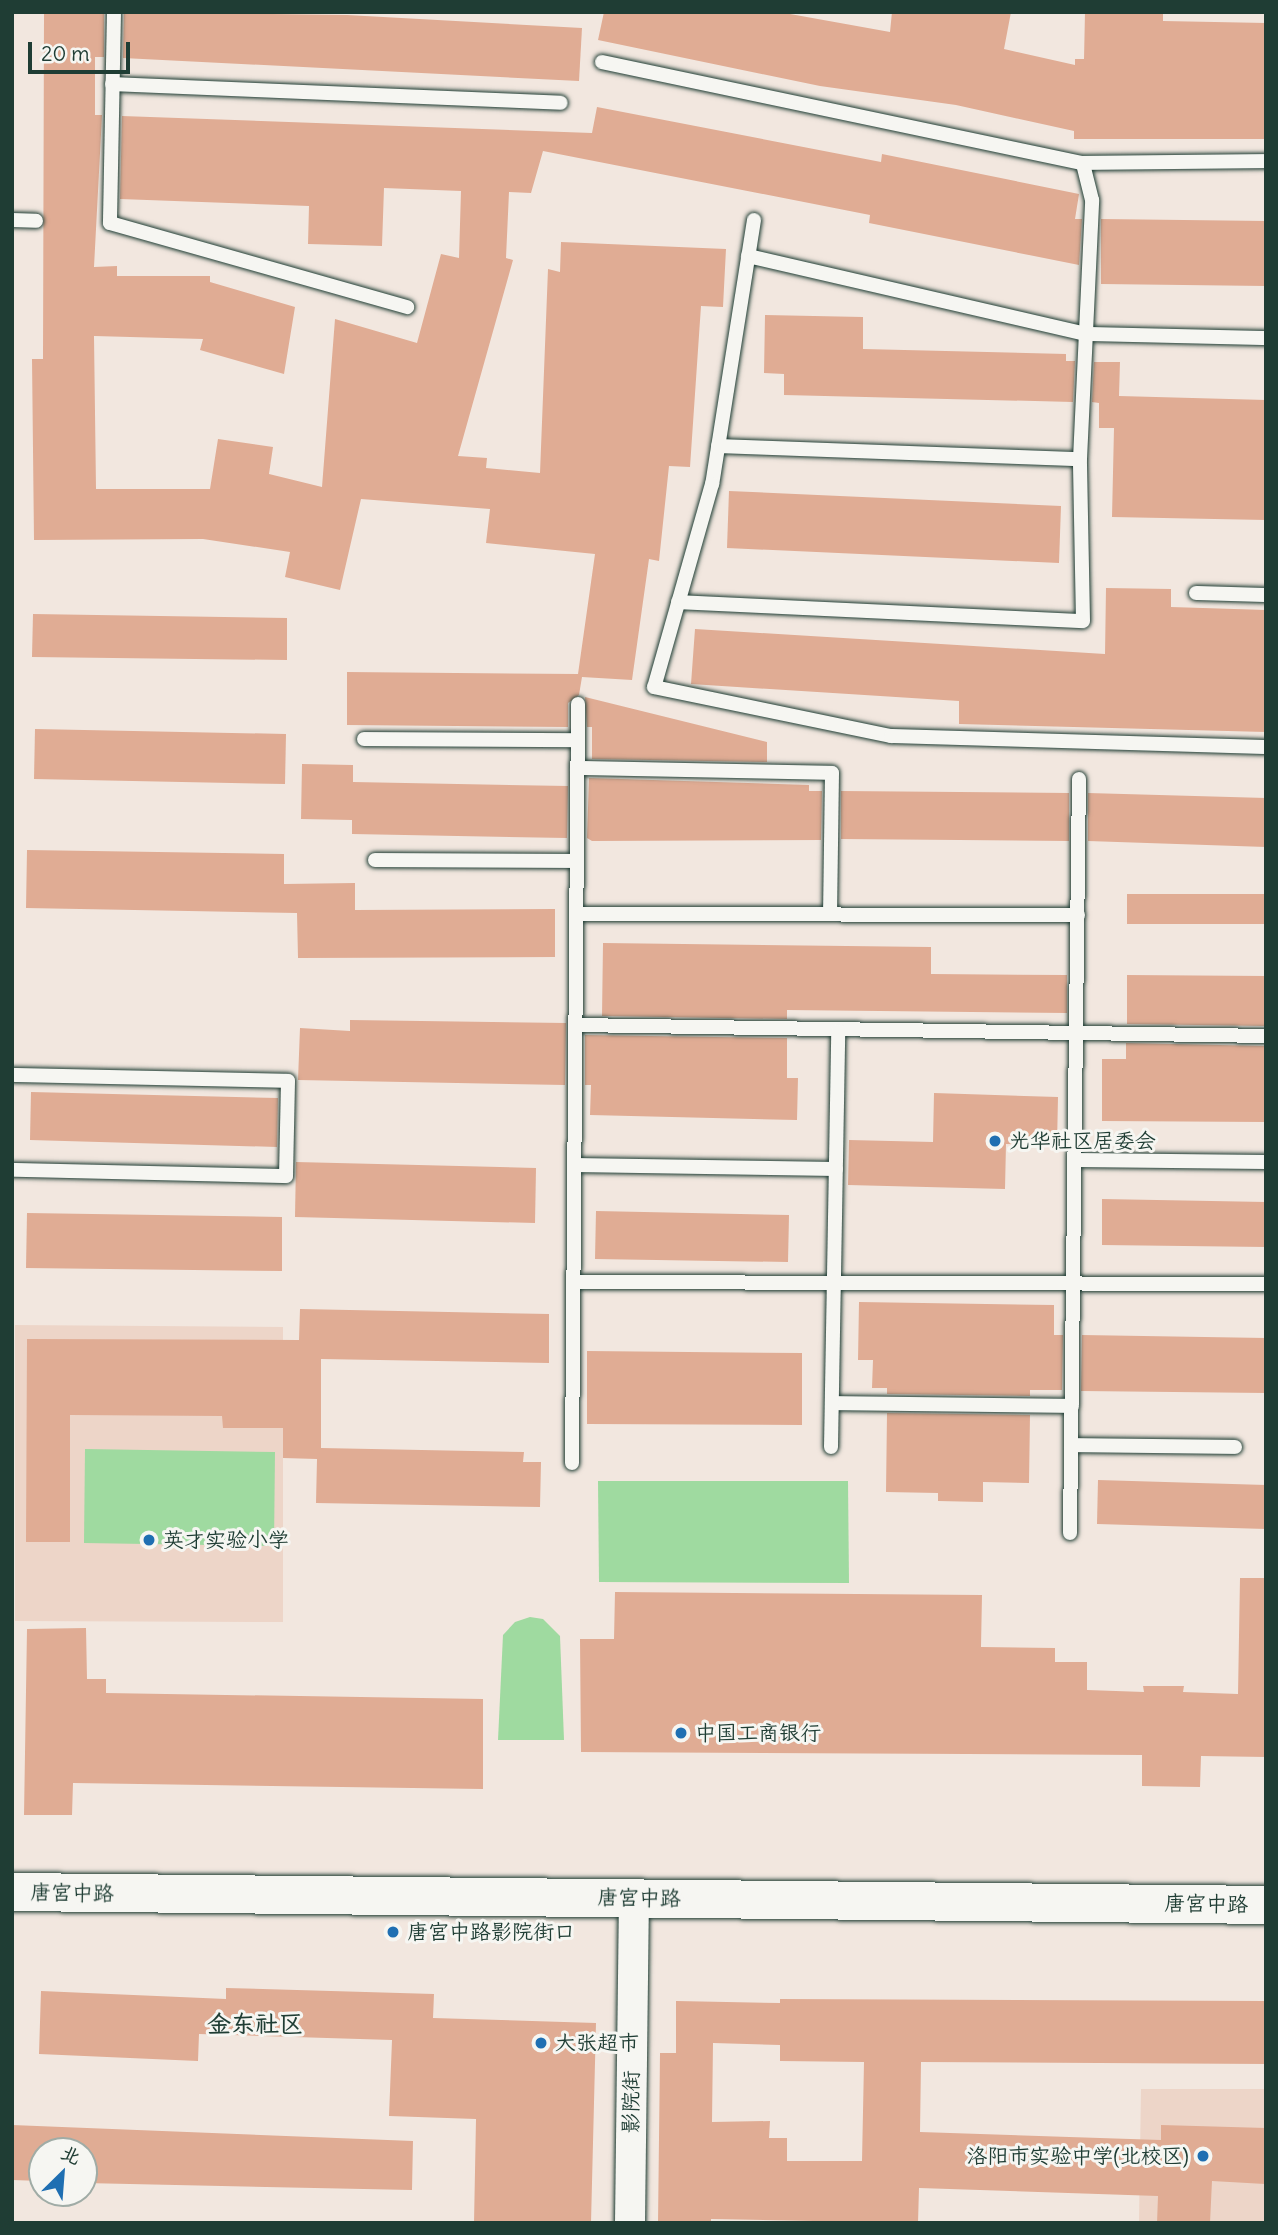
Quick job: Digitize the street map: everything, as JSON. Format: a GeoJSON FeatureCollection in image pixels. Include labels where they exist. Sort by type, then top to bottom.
{"type":"FeatureCollection","features":[{"type":"Feature","properties":{"kind":"main road","name":"唐宫中路"},"geometry":{"type":"LineString","coordinates":[[12,1892],[1266,1924]]}},
{"type":"Feature","properties":{"kind":"main road","name":"唐宫中路"},"geometry":{"type":"LineString","coordinates":[[12,1914],[1266,1905]]}},
{"type":"Feature","properties":{"kind":"street","name":"影院街"},"geometry":{"type":"LineString","coordinates":[[630,2223],[634,1908]]}},
{"type":"Feature","properties":{"kind":"lane"},"geometry":{"type":"LineString","coordinates":[[114,12],[105,223],[407,307]]}},
{"type":"Feature","properties":{"kind":"lane"},"geometry":{"type":"LineString","coordinates":[[602,62],[1083,163],[1266,161]]}},
{"type":"Feature","properties":{"kind":"lane"},"geometry":{"type":"LineString","coordinates":[[113,84],[561,103]]}},
{"type":"Feature","properties":{"kind":"lane"},"geometry":{"type":"LineString","coordinates":[[678,601],[1083,621],[1080,459],[1092,200],[1083,163]]}},
{"type":"Feature","properties":{"kind":"lane"},"geometry":{"type":"LineString","coordinates":[[12,220],[36,221]]}},
{"type":"Feature","properties":{"kind":"lane"},"geometry":{"type":"LineString","coordinates":[[754,220],[712,484],[654,687],[891,737],[1266,747]]}},
{"type":"Feature","properties":{"kind":"lane"},"geometry":{"type":"LineString","coordinates":[[748,256],[1086,334],[1266,338]]}},
{"type":"Feature","properties":{"kind":"lane"},"geometry":{"type":"LineString","coordinates":[[718,446],[1080,459]]}},
{"type":"Feature","properties":{"kind":"lane"},"geometry":{"type":"LineString","coordinates":[[1196,593],[1266,595]]}},
{"type":"Feature","properties":{"kind":"lane"},"geometry":{"type":"LineString","coordinates":[[572,1463],[578,704]]}},
{"type":"Feature","properties":{"kind":"lane"},"geometry":{"type":"LineString","coordinates":[[364,739],[577,740]]}},
{"type":"Feature","properties":{"kind":"lane"},"geometry":{"type":"LineString","coordinates":[[577,768],[832,773],[830,914]]}},
{"type":"Feature","properties":{"kind":"lane"},"geometry":{"type":"LineString","coordinates":[[1070,1533],[1079,779]]}},
{"type":"Feature","properties":{"kind":"lane"},"geometry":{"type":"LineString","coordinates":[[375,860],[576,861]]}},
{"type":"Feature","properties":{"kind":"lane"},"geometry":{"type":"LineString","coordinates":[[576,914],[1078,915]]}},
{"type":"Feature","properties":{"kind":"lane"},"geometry":{"type":"LineString","coordinates":[[576,1025],[1266,1036]]}},
{"type":"Feature","properties":{"kind":"lane"},"geometry":{"type":"LineString","coordinates":[[831,1447],[838,1031]]}},
{"type":"Feature","properties":{"kind":"lane"},"geometry":{"type":"LineString","coordinates":[[12,1075],[288,1081],[286,1177],[12,1170]]}},
{"type":"Feature","properties":{"kind":"lane"},"geometry":{"type":"LineString","coordinates":[[1075,1160],[1266,1163]]}},
{"type":"Feature","properties":{"kind":"lane"},"geometry":{"type":"LineString","coordinates":[[574,1165],[836,1169]]}},
{"type":"Feature","properties":{"kind":"lane"},"geometry":{"type":"LineString","coordinates":[[573,1282],[1266,1284]]}},
{"type":"Feature","properties":{"kind":"lane"},"geometry":{"type":"LineString","coordinates":[[832,1403],[1072,1406]]}},
{"type":"Feature","properties":{"kind":"lane"},"geometry":{"type":"LineString","coordinates":[[1071,1445],[1236,1447]]}},
{"type":"Feature","properties":{"kind":"shaded area","name":"英才实验小学"},"geometry":{"type":"Polygon","coordinates":[[[15,1325],[283,1327],[283,1622],[15,1621],[15,1325]]]}},
{"type":"Feature","properties":{"kind":"shaded area","name":"洛阳市实验中学(北校区)"},"geometry":{"type":"Polygon","coordinates":[[[1141,2089],[1266,2089],[1266,2223],[1139,2223],[1141,2089]]]}},
{"type":"Feature","properties":{"kind":"green space"},"geometry":{"type":"Polygon","coordinates":[[[85,1449],[275,1452],[274,1546],[84,1543],[85,1449]]]}},
{"type":"Feature","properties":{"kind":"green space"},"geometry":{"type":"Polygon","coordinates":[[[598,1481],[848,1481],[849,1583],[599,1582],[598,1481]]]}},
{"type":"Feature","properties":{"kind":"green space"},"geometry":{"type":"Polygon","coordinates":[[[530,1617],[543,1619],[560,1636],[564,1740],[498,1740],[503,1635],[515,1622],[530,1617]]]}},
{"type":"Feature","properties":{"kind":"building"},"geometry":{"type":"Polygon","coordinates":[[[44,12],[104,12],[104,57],[95,57],[95,115],[102,115],[94,267],[117,266],[117,276],[210,276],[210,282],[295,307],[284,374],[200,350],[203,339],[94,336],[96,489],[210,489],[218,439],[273,447],[269,474],[322,487],[335,319],[417,343],[441,254],[459,258],[461,191],[384,188],[382,246],[308,244],[309,206],[120,199],[122,116],[592,133],[597,107],[881,162],[882,154],[1079,194],[1075,219],[1082,219],[1079,265],[869,223],[870,215],[543,151],[531,193],[509,192],[506,258],[513,260],[458,456],[487,458],[486,468],[540,473],[548,269],[560,272],[561,242],[726,249],[723,307],[701,306],[690,467],[669,466],[659,561],[649,559],[632,680],[582,677],[579,695],[568,703],[568,727],[347,725],[347,672],[578,674],[595,554],[486,543],[490,509],[361,499],[340,590],[285,577],[290,552],[203,539],[34,540],[32,359],[43,359],[44,12]]]}},
{"type":"Feature","properties":{"kind":"building"},"geometry":{"type":"Polygon","coordinates":[[[124,12],[347,15],[582,28],[579,81],[123,58],[124,12]]]}},
{"type":"Feature","properties":{"kind":"building"},"geometry":{"type":"Polygon","coordinates":[[[604,12],[779,12],[890,32],[892,12],[1011,12],[1004,49],[1075,65],[1075,59],[1084,59],[1085,12],[1163,12],[1163,21],[1266,23],[1266,139],[1074,139],[1074,131],[956,105],[820,86],[598,40],[604,12]]]}},
{"type":"Feature","properties":{"kind":"building"},"geometry":{"type":"Polygon","coordinates":[[[1101,219],[1266,221],[1266,286],[1101,284],[1101,219]]]}},
{"type":"Feature","properties":{"kind":"building"},"geometry":{"type":"Polygon","coordinates":[[[765,315],[863,317],[863,349],[1066,354],[1066,361],[1075,361],[1073,402],[784,395],[784,374],[764,373],[765,315]]]}},
{"type":"Feature","properties":{"kind":"building"},"geometry":{"type":"Polygon","coordinates":[[[1094,362],[1120,362],[1119,396],[1266,400],[1266,520],[1112,517],[1114,428],[1099,428],[1099,403],[1092,402],[1094,362]]]}},
{"type":"Feature","properties":{"kind":"building"},"geometry":{"type":"Polygon","coordinates":[[[729,491],[1061,506],[1059,563],[727,548],[729,491]]]}},
{"type":"Feature","properties":{"kind":"building"},"geometry":{"type":"Polygon","coordinates":[[[1106,588],[1171,589],[1171,607],[1266,610],[1266,732],[959,724],[959,701],[691,684],[695,629],[1105,654],[1106,588]]]}},
{"type":"Feature","properties":{"kind":"building"},"geometry":{"type":"Polygon","coordinates":[[[33,614],[287,618],[287,660],[32,657],[33,614]]]}},
{"type":"Feature","properties":{"kind":"building"},"geometry":{"type":"Polygon","coordinates":[[[585,697],[767,742],[767,762],[592,759],[592,727],[587,727],[585,697]]]}},
{"type":"Feature","properties":{"kind":"building"},"geometry":{"type":"Polygon","coordinates":[[[35,729],[286,734],[285,784],[34,779],[35,729]]]}},
{"type":"Feature","properties":{"kind":"building"},"geometry":{"type":"Polygon","coordinates":[[[302,764],[353,765],[353,782],[568,786],[567,838],[352,834],[352,820],[301,819],[302,764]]]}},
{"type":"Feature","properties":{"kind":"building"},"geometry":{"type":"Polygon","coordinates":[[[589,778],[809,785],[809,791],[822,791],[821,840],[592,841],[587,838],[589,778]]]}},
{"type":"Feature","properties":{"kind":"building"},"geometry":{"type":"Polygon","coordinates":[[[841,791],[1069,793],[1069,841],[841,839],[841,791]]]}},
{"type":"Feature","properties":{"kind":"building"},"geometry":{"type":"Polygon","coordinates":[[[1088,793],[1266,798],[1266,847],[1088,841],[1088,793]]]}},
{"type":"Feature","properties":{"kind":"building"},"geometry":{"type":"Polygon","coordinates":[[[27,850],[284,854],[284,884],[355,883],[355,910],[555,909],[555,957],[298,958],[297,913],[26,908],[27,850]]]}},
{"type":"Feature","properties":{"kind":"building"},"geometry":{"type":"Polygon","coordinates":[[[1127,894],[1266,894],[1266,924],[1127,924],[1127,894]]]}},
{"type":"Feature","properties":{"kind":"building"},"geometry":{"type":"Polygon","coordinates":[[[603,943],[931,947],[931,974],[1067,975],[1067,1013],[787,1010],[787,1019],[602,1016],[603,943]]]}},
{"type":"Feature","properties":{"kind":"building"},"geometry":{"type":"Polygon","coordinates":[[[1127,975],[1266,976],[1266,1026],[1127,1024],[1127,975]]]}},
{"type":"Feature","properties":{"kind":"building"},"geometry":{"type":"Polygon","coordinates":[[[350,1020],[566,1023],[565,1085],[298,1080],[300,1028],[350,1031],[350,1020]]]}},
{"type":"Feature","properties":{"kind":"building"},"geometry":{"type":"Polygon","coordinates":[[[585,1035],[787,1038],[787,1078],[798,1078],[797,1120],[590,1115],[591,1085],[585,1085],[585,1035]]]}},
{"type":"Feature","properties":{"kind":"building"},"geometry":{"type":"Polygon","coordinates":[[[1126,1043],[1266,1046],[1266,1122],[1102,1121],[1102,1059],[1126,1059],[1126,1043]]]}},
{"type":"Feature","properties":{"kind":"building"},"geometry":{"type":"Polygon","coordinates":[[[31,1092],[278,1098],[277,1147],[30,1140],[31,1092]]]}},
{"type":"Feature","properties":{"kind":"building","name":"光华社区居委会"},"geometry":{"type":"Polygon","coordinates":[[[934,1093],[1058,1097],[1057,1145],[1006,1144],[1005,1189],[848,1185],[849,1140],[933,1142],[934,1093]]]}},
{"type":"Feature","properties":{"kind":"building"},"geometry":{"type":"Polygon","coordinates":[[[296,1162],[536,1168],[535,1223],[295,1217],[296,1162]]]}},
{"type":"Feature","properties":{"kind":"building"},"geometry":{"type":"Polygon","coordinates":[[[1102,1199],[1266,1202],[1266,1247],[1102,1245],[1102,1199]]]}},
{"type":"Feature","properties":{"kind":"building"},"geometry":{"type":"Polygon","coordinates":[[[596,1211],[789,1215],[788,1262],[595,1259],[596,1211]]]}},
{"type":"Feature","properties":{"kind":"building"},"geometry":{"type":"Polygon","coordinates":[[[27,1213],[282,1217],[282,1271],[26,1268],[27,1213]]]}},
{"type":"Feature","properties":{"kind":"building"},"geometry":{"type":"Polygon","coordinates":[[[859,1302],[1054,1305],[1054,1335],[1063,1335],[1062,1390],[1030,1390],[1030,1396],[887,1394],[887,1388],[872,1388],[873,1360],[858,1360],[859,1302]]]}},
{"type":"Feature","properties":{"kind":"building"},"geometry":{"type":"Polygon","coordinates":[[[300,1309],[549,1314],[549,1363],[321,1359],[321,1448],[524,1452],[523,1462],[541,1462],[540,1507],[316,1503],[317,1459],[283,1458],[283,1428],[223,1428],[222,1416],[70,1415],[70,1542],[26,1542],[27,1339],[299,1340],[300,1309]]]}},
{"type":"Feature","properties":{"kind":"building"},"geometry":{"type":"Polygon","coordinates":[[[1082,1335],[1266,1338],[1266,1393],[1081,1391],[1082,1335]]]}},
{"type":"Feature","properties":{"kind":"building"},"geometry":{"type":"Polygon","coordinates":[[[587,1351],[802,1353],[802,1425],[587,1424],[587,1351]]]}},
{"type":"Feature","properties":{"kind":"building"},"geometry":{"type":"Polygon","coordinates":[[[887,1413],[1030,1415],[1029,1483],[983,1482],[983,1502],[938,1501],[938,1493],[886,1492],[887,1413]]]}},
{"type":"Feature","properties":{"kind":"building"},"geometry":{"type":"Polygon","coordinates":[[[1098,1480],[1266,1485],[1266,1529],[1097,1524],[1098,1480]]]}},
{"type":"Feature","properties":{"kind":"building"},"geometry":{"type":"Polygon","coordinates":[[[1240,1578],[1266,1578],[1266,1757],[1201,1756],[1200,1787],[1142,1786],[1142,1755],[581,1752],[580,1639],[614,1639],[615,1592],[982,1595],[981,1647],[1055,1648],[1055,1662],[1087,1662],[1087,1690],[1144,1692],[1143,1686],[1184,1686],[1183,1692],[1238,1694],[1240,1578]]]}},
{"type":"Feature","properties":{"kind":"building"},"geometry":{"type":"Polygon","coordinates":[[[86,1628],[87,1679],[106,1679],[106,1693],[483,1699],[483,1789],[73,1783],[72,1815],[24,1815],[27,1629],[86,1628]]]}},
{"type":"Feature","properties":{"kind":"building"},"geometry":{"type":"Polygon","coordinates":[[[226,1988],[434,1994],[433,2018],[596,2023],[591,2223],[474,2223],[476,2119],[389,2116],[392,2040],[199,2034],[198,2061],[39,2054],[41,1991],[226,1999],[226,1988]]]}},
{"type":"Feature","properties":{"kind":"building"},"geometry":{"type":"Polygon","coordinates":[[[780,1999],[1266,2001],[1266,2064],[921,2062],[920,2132],[1161,2140],[1161,2125],[1266,2128],[1265,2184],[1212,2181],[1210,2223],[1157,2223],[1158,2196],[919,2188],[918,2223],[711,2219],[711,2223],[658,2223],[660,2053],[676,2053],[676,2001],[780,2003],[780,1999]],[[713,2043],[712,2122],[770,2121],[769,2138],[787,2138],[787,2161],[862,2161],[864,2062],[780,2061],[780,2045],[713,2043]]]}},
{"type":"Feature","properties":{"kind":"building"},"geometry":{"type":"Polygon","coordinates":[[[12,2125],[413,2141],[412,2190],[98,2183],[98,2137],[28,2137],[28,2181],[12,2180],[12,2125]]]}},
{"type":"Feature","properties":{"kind":"place","name":"光华社区居委会"},"geometry":{"type":"Point","coordinates":[995,1141]}},
{"type":"Feature","properties":{"kind":"place","name":"英才实验小学"},"geometry":{"type":"Point","coordinates":[149,1540]}},
{"type":"Feature","properties":{"kind":"place","name":"中国工商银行"},"geometry":{"type":"Point","coordinates":[681,1733]}},
{"type":"Feature","properties":{"kind":"place","name":"唐宫中路影院街口"},"geometry":{"type":"Point","coordinates":[393,1932]}},
{"type":"Feature","properties":{"kind":"place","name":"大张超市"},"geometry":{"type":"Point","coordinates":[541,2043]}},
{"type":"Feature","properties":{"kind":"place","name":"洛阳市实验中学(北校区)"},"geometry":{"type":"Point","coordinates":[1203,2156]}},
{"type":"Feature","properties":{"kind":"district","name":"金东社区"},"geometry":{"type":"Point","coordinates":[255,2024]}}]}
